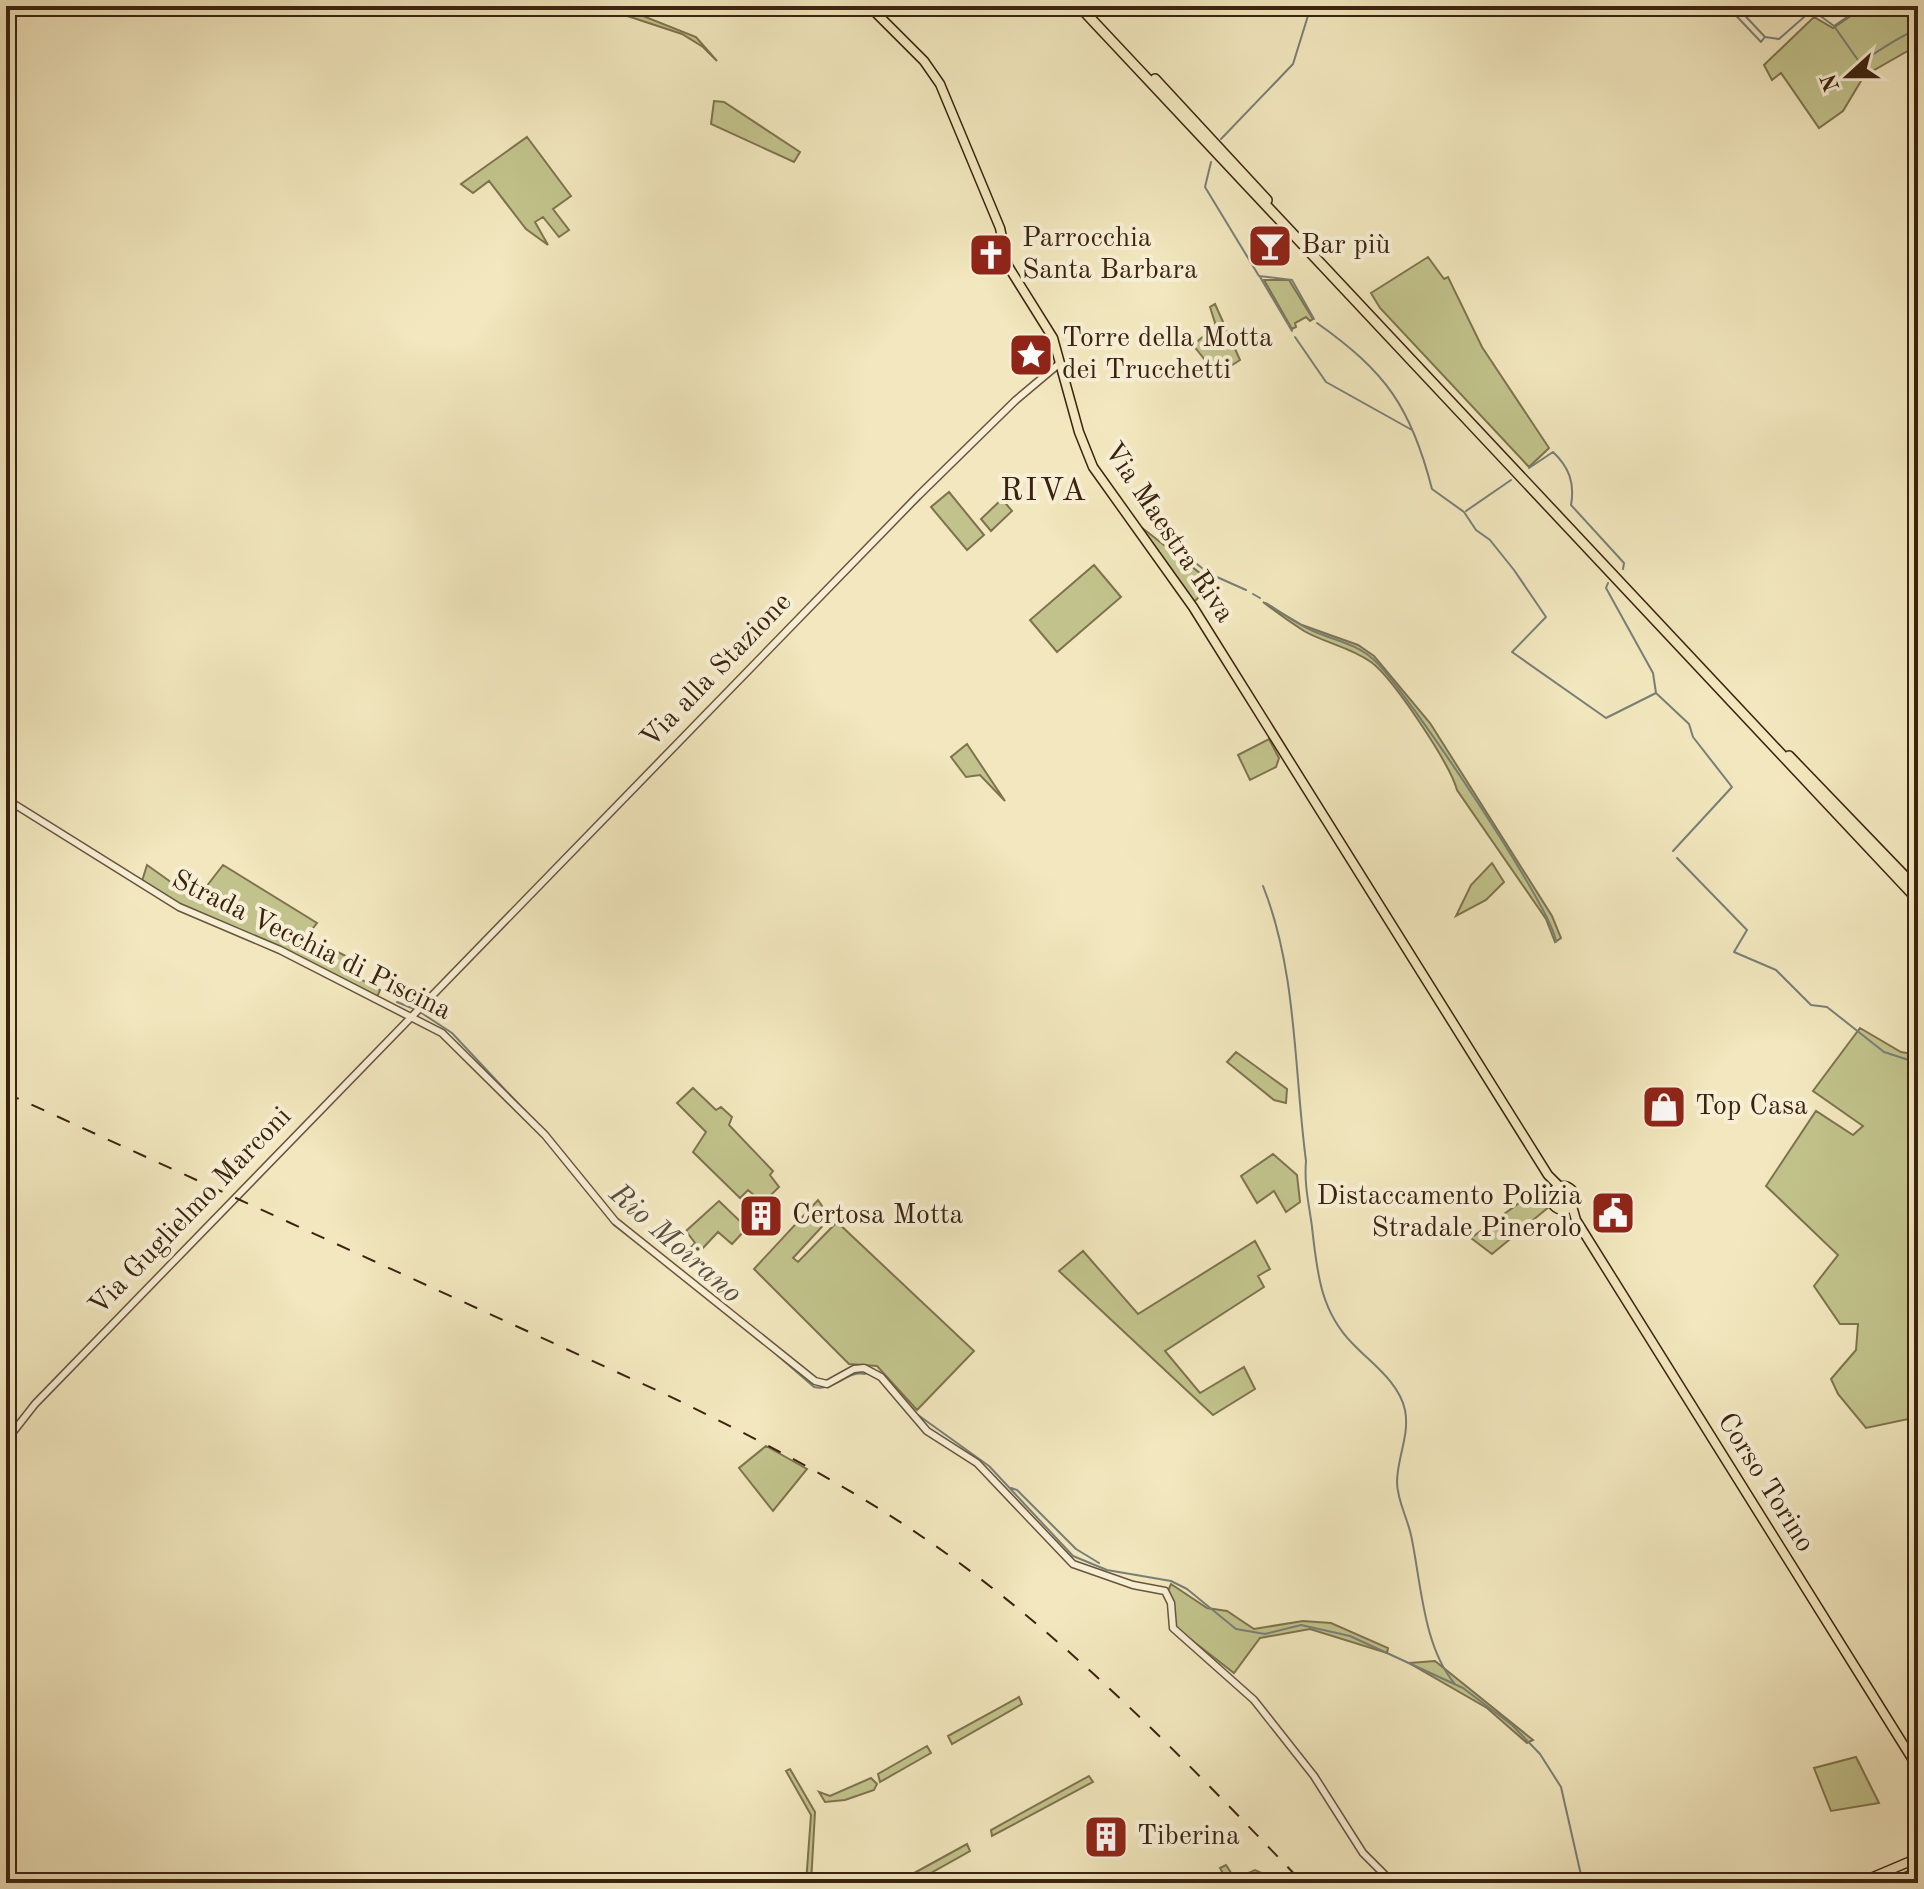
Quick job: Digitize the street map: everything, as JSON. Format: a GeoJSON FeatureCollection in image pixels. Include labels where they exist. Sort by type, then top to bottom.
{"type":"FeatureCollection","features":[{"type":"Feature","properties":{"kind":"highway"},"geometry":{"type":"LineString","coordinates":[[1079,6],[1336,276]]}},
{"type":"Feature","properties":{"kind":"highway"},"geometry":{"type":"LineString","coordinates":[[1087,6],[1773,743],[1918,890]]}},
{"type":"Feature","properties":{"kind":"highway"},"geometry":{"type":"LineString","coordinates":[[1783,753],[1918,900]]}},
{"type":"Feature","properties":{"kind":"main road","name":"Via Maestra Riva"},"geometry":{"type":"LineString","coordinates":[[869,6],[924,61],[940,84],[1000,228],[1008,266],[1047,323],[1079,432],[1093,467],[1193,607],[1556,1188]]}},
{"type":"Feature","properties":{"kind":"main road"},"geometry":{"type":"LineString","coordinates":[[1556,1188],[1574,1192],[1568,1208],[1553,1205],[1556,1188]]}},
{"type":"Feature","properties":{"kind":"main road","name":"Corso Torino"},"geometry":{"type":"LineString","coordinates":[[1568,1208],[1918,1768]]}},
{"type":"Feature","properties":{"kind":"main road"},"geometry":{"type":"LineString","coordinates":[[1859,1883],[1918,1858]]}},
{"type":"Feature","properties":{"kind":"main road"},"geometry":{"type":"LineString","coordinates":[[1891,1883],[1918,1872]]}},
{"type":"Feature","properties":{"kind":"street","name":"Via alla Stazione"},"geometry":{"type":"LineString","coordinates":[[412,1017],[959,455],[1060,363]]}},
{"type":"Feature","properties":{"kind":"street","name":"Strada Vecchia di Piscina"},"geometry":{"type":"LineString","coordinates":[[6,799],[179,907],[280,950],[442,1033],[545,1135],[590,1193],[624,1228],[815,1381],[827,1384],[844,1373],[864,1368],[881,1377],[927,1431],[977,1463],[1073,1564],[1133,1585],[1165,1591],[1171,1603],[1173,1628],[1254,1700],[1314,1776],[1363,1853],[1386,1876],[1401,1883]]}},
{"type":"Feature","properties":{"kind":"street","name":"Via Guglielmo Marconi"},"geometry":{"type":"LineString","coordinates":[[6,1441],[35,1404],[412,1017]]}},
{"type":"Feature","properties":{"kind":"green space"},"geometry":{"type":"Polygon","coordinates":[[[597,6],[618,6],[696,37],[717,61],[703,47],[682,34],[597,6]]]}},
{"type":"Feature","properties":{"kind":"green space"},"geometry":{"type":"Polygon","coordinates":[[[1865,6],[1916,6],[1918,45],[1864,76],[1843,111],[1819,128],[1781,73],[1772,80],[1764,65],[1814,17],[1833,28],[1865,6]]]}},
{"type":"Feature","properties":{"kind":"green space"},"geometry":{"type":"Polygon","coordinates":[[[714,101],[724,102],[800,152],[794,162],[711,124],[714,101]]]}},
{"type":"Feature","properties":{"kind":"green space"},"geometry":{"type":"Polygon","coordinates":[[[527,137],[571,196],[553,209],[569,230],[559,237],[543,217],[535,222],[548,245],[526,229],[489,181],[473,193],[461,184],[527,137]]]}},
{"type":"Feature","properties":{"kind":"green space"},"geometry":{"type":"Polygon","coordinates":[[[1428,257],[1444,279],[1448,277],[1482,347],[1549,448],[1529,467],[1380,308],[1371,293],[1428,257]]]}},
{"type":"Feature","properties":{"kind":"green space"},"geometry":{"type":"Polygon","coordinates":[[[1264,280],[1289,280],[1313,319],[1310,321],[1306,317],[1295,323],[1296,327],[1292,329],[1264,280]]]}},
{"type":"Feature","properties":{"kind":"green space"},"geometry":{"type":"Polygon","coordinates":[[[1215,304],[1240,360],[1217,375],[1193,345],[1216,326],[1210,307],[1215,304]]]}},
{"type":"Feature","properties":{"kind":"green space"},"geometry":{"type":"Polygon","coordinates":[[[949,492],[984,535],[967,550],[931,507],[949,492]]]}},
{"type":"Feature","properties":{"kind":"green space"},"geometry":{"type":"Polygon","coordinates":[[[1002,499],[1012,511],[991,531],[981,519],[1002,499]]]}},
{"type":"Feature","properties":{"kind":"green space"},"geometry":{"type":"Polygon","coordinates":[[[1141,527],[1205,577],[1217,579],[1194,602],[1141,527]]]}},
{"type":"Feature","properties":{"kind":"green space"},"geometry":{"type":"Polygon","coordinates":[[[1094,565],[1121,597],[1057,652],[1030,620],[1094,565]]]}},
{"type":"Feature","properties":{"kind":"green space"},"geometry":{"type":"Polygon","coordinates":[[[1263,602],[1302,625],[1358,645],[1374,656],[1430,723],[1552,916],[1561,938],[1555,942],[1546,919],[1457,790],[1444,761],[1420,722],[1381,671],[1363,657],[1304,631],[1263,602]]]}},
{"type":"Feature","properties":{"kind":"green space"},"geometry":{"type":"Polygon","coordinates":[[[1269,739],[1279,758],[1276,767],[1250,780],[1238,755],[1269,739]]]}},
{"type":"Feature","properties":{"kind":"green space"},"geometry":{"type":"Polygon","coordinates":[[[967,744],[1005,801],[980,775],[966,777],[951,757],[967,744]]]}},
{"type":"Feature","properties":{"kind":"green space"},"geometry":{"type":"Polygon","coordinates":[[[1492,863],[1504,882],[1486,900],[1456,916],[1471,885],[1492,863]]]}},
{"type":"Feature","properties":{"kind":"green space"},"geometry":{"type":"Polygon","coordinates":[[[147,865],[196,900],[223,865],[317,923],[307,936],[361,964],[355,976],[380,990],[377,997],[265,940],[186,909],[142,881],[147,865]]]}},
{"type":"Feature","properties":{"kind":"green space"},"geometry":{"type":"Polygon","coordinates":[[[1860,1028],[1901,1052],[1918,1055],[1918,1417],[1866,1428],[1838,1394],[1831,1379],[1856,1350],[1858,1324],[1840,1324],[1814,1286],[1838,1255],[1766,1186],[1816,1111],[1853,1135],[1863,1126],[1813,1091],[1860,1028]]]}},
{"type":"Feature","properties":{"kind":"green space"},"geometry":{"type":"Polygon","coordinates":[[[1236,1052],[1287,1089],[1286,1103],[1274,1100],[1227,1062],[1236,1052]]]}},
{"type":"Feature","properties":{"kind":"green space"},"geometry":{"type":"Polygon","coordinates":[[[693,1088],[716,1110],[721,1107],[732,1117],[729,1125],[773,1171],[770,1175],[779,1187],[763,1203],[748,1190],[740,1198],[693,1152],[706,1132],[677,1103],[693,1088]]]}},
{"type":"Feature","properties":{"kind":"green space"},"geometry":{"type":"Polygon","coordinates":[[[1273,1154],[1297,1175],[1300,1202],[1286,1212],[1274,1191],[1257,1203],[1241,1176],[1273,1154]]]}},
{"type":"Feature","properties":{"kind":"green space"},"geometry":{"type":"Polygon","coordinates":[[[1548,1182],[1550,1206],[1492,1254],[1471,1238],[1548,1182]]]}},
{"type":"Feature","properties":{"kind":"green space"},"geometry":{"type":"Polygon","coordinates":[[[818,1200],[830,1218],[793,1258],[798,1262],[837,1222],[974,1351],[917,1410],[877,1366],[849,1364],[754,1269],[818,1200]]]}},
{"type":"Feature","properties":{"kind":"green space"},"geometry":{"type":"Polygon","coordinates":[[[719,1201],[747,1228],[732,1244],[718,1232],[686,1266],[679,1260],[695,1243],[686,1231],[719,1201]]]}},
{"type":"Feature","properties":{"kind":"green space"},"geometry":{"type":"Polygon","coordinates":[[[1255,1241],[1270,1269],[1258,1276],[1264,1287],[1165,1351],[1200,1393],[1244,1367],[1255,1389],[1213,1415],[1059,1271],[1083,1251],[1138,1314],[1255,1241]]]}},
{"type":"Feature","properties":{"kind":"green space"},"geometry":{"type":"Polygon","coordinates":[[[766,1446],[807,1469],[773,1511],[739,1468],[766,1446]]]}},
{"type":"Feature","properties":{"kind":"green space"},"geometry":{"type":"Polygon","coordinates":[[[1171,1584],[1207,1608],[1227,1611],[1254,1629],[1303,1621],[1331,1623],[1388,1648],[1387,1653],[1310,1629],[1260,1638],[1234,1673],[1176,1628],[1168,1591],[1171,1584]]]}},
{"type":"Feature","properties":{"kind":"green space"},"geometry":{"type":"Polygon","coordinates":[[[1435,1661],[1533,1740],[1527,1743],[1487,1708],[1409,1663],[1435,1661]]]}},
{"type":"Feature","properties":{"kind":"green space"},"geometry":{"type":"Polygon","coordinates":[[[1019,1697],[1022,1704],[952,1744],[948,1736],[1019,1697]]]}},
{"type":"Feature","properties":{"kind":"green space"},"geometry":{"type":"Polygon","coordinates":[[[927,1746],[931,1753],[880,1782],[878,1774],[927,1746]]]}},
{"type":"Feature","properties":{"kind":"green space"},"geometry":{"type":"Polygon","coordinates":[[[1856,1757],[1879,1803],[1831,1811],[1814,1768],[1856,1757]]]}},
{"type":"Feature","properties":{"kind":"green space"},"geometry":{"type":"Polygon","coordinates":[[[790,1769],[815,1812],[811,1883],[806,1883],[811,1815],[786,1771],[790,1769]]]}},
{"type":"Feature","properties":{"kind":"green space"},"geometry":{"type":"Polygon","coordinates":[[[1089,1776],[1093,1782],[992,1836],[991,1830],[1089,1776]]]}},
{"type":"Feature","properties":{"kind":"green space"},"geometry":{"type":"Polygon","coordinates":[[[871,1778],[877,1784],[874,1790],[845,1800],[825,1802],[819,1792],[830,1796],[871,1778]]]}},
{"type":"Feature","properties":{"kind":"green space"},"geometry":{"type":"Polygon","coordinates":[[[967,1844],[970,1851],[913,1883],[896,1883],[967,1844]]]}},
{"type":"Feature","properties":{"kind":"green space"},"geometry":{"type":"Polygon","coordinates":[[[1226,1865],[1235,1879],[1255,1870],[1284,1883],[1228,1883],[1220,1868],[1226,1865]]]}},
{"type":"Feature","properties":{"kind":"waterway"},"geometry":{"type":"LineString","coordinates":[[1221,139],[1293,64],[1311,6]]}},
{"type":"Feature","properties":{"kind":"waterway"},"geometry":{"type":"LineString","coordinates":[[1727,6],[1761,42],[1764,38]]}},
{"type":"Feature","properties":{"kind":"waterway"},"geometry":{"type":"LineString","coordinates":[[1736,6],[1765,37],[1779,39],[1812,10],[1810,6]]}},
{"type":"Feature","properties":{"kind":"waterway"},"geometry":{"type":"LineString","coordinates":[[1815,12],[1834,26],[1863,6]]}},
{"type":"Feature","properties":{"kind":"waterway"},"geometry":{"type":"LineString","coordinates":[[1834,26],[1860,63],[1918,30]]}},
{"type":"Feature","properties":{"kind":"waterway"},"geometry":{"type":"LineString","coordinates":[[1211,162],[1205,187],[1259,276],[1292,280],[1314,319]]}},
{"type":"Feature","properties":{"kind":"waterway"},"geometry":{"type":"LineString","coordinates":[[1260,277],[1292,331]]}},
{"type":"Feature","properties":{"kind":"waterway"},"geometry":{"type":"LineString","coordinates":[[1317,323],[1378,375],[1405,413],[1432,489],[1464,512],[1476,530],[1490,540],[1546,617],[1512,652],[1606,718],[1656,693]]}},
{"type":"Feature","properties":{"kind":"waterway"},"geometry":{"type":"LineString","coordinates":[[1295,337],[1326,382],[1412,430]]}},
{"type":"Feature","properties":{"kind":"waterway"},"geometry":{"type":"LineString","coordinates":[[1529,468],[1553,452],[1559,458],[1571,483],[1571,505],[1624,563],[1623,569]]}},
{"type":"Feature","properties":{"kind":"waterway"},"geometry":{"type":"LineString","coordinates":[[1466,511],[1511,480]]}},
{"type":"Feature","properties":{"kind":"waterway"},"geometry":{"type":"LineString","coordinates":[[1165,537],[1179,550]]}},
{"type":"Feature","properties":{"kind":"waterway"},"geometry":{"type":"LineString","coordinates":[[1186,555],[1208,573],[1246,590]]}},
{"type":"Feature","properties":{"kind":"waterway"},"geometry":{"type":"LineString","coordinates":[[1608,583],[1606,588],[1653,673],[1656,693],[1689,724],[1693,737],[1732,787],[1673,851]]}},
{"type":"Feature","properties":{"kind":"waterway"},"geometry":{"type":"LineString","coordinates":[[1253,594],[1260,598]]}},
{"type":"Feature","properties":{"kind":"waterway"},"geometry":{"type":"LineString","coordinates":[[1266,603],[1295,622],[1360,650],[1390,678],[1506,846],[1549,922],[1556,942]]}},
{"type":"Feature","properties":{"kind":"waterway"},"geometry":{"type":"LineString","coordinates":[[1677,858],[1747,930],[1734,952],[1776,970],[1811,1005],[1827,1007],[1884,1052],[1918,1063]]}},
{"type":"Feature","properties":{"kind":"waterway"},"geometry":{"type":"LineString","coordinates":[[1263,886],[1274,918],[1288,986],[1306,1186],[1322,1290],[1342,1331],[1384,1374],[1402,1400],[1406,1428],[1397,1482],[1399,1495],[1411,1535],[1430,1633],[1444,1669],[1455,1684]]}},
{"type":"Feature","properties":{"kind":"waterway","name":"Rio Moirano"},"geometry":{"type":"LineString","coordinates":[[397,1002],[414,1009]]}},
{"type":"Feature","properties":{"kind":"waterway","name":"Rio Moirano"},"geometry":{"type":"LineString","coordinates":[[420,1012],[452,1033],[555,1143]]}},
{"type":"Feature","properties":{"kind":"waterway","name":"Rio Moirano"},"geometry":{"type":"LineString","coordinates":[[590,1193],[614,1225],[643,1247]]}},
{"type":"Feature","properties":{"kind":"waterway","name":"Rio Moirano"},"geometry":{"type":"LineString","coordinates":[[769,1348],[814,1387],[828,1387],[852,1375],[865,1374]]}},
{"type":"Feature","properties":{"kind":"waterway"},"geometry":{"type":"LineString","coordinates":[[890,1383],[915,1412]]}},
{"type":"Feature","properties":{"kind":"waterway","name":"Rio Moirano"},"geometry":{"type":"LineString","coordinates":[[918,1415],[989,1466],[1073,1556],[1107,1570],[1171,1581],[1187,1589],[1236,1629],[1265,1634],[1301,1625],[1350,1636],[1463,1688],[1512,1725],[1540,1754],[1561,1787],[1581,1875]]}},
{"type":"Feature","properties":{"kind":"waterway"},"geometry":{"type":"LineString","coordinates":[[1011,1488],[1017,1490],[1076,1549],[1099,1563]]}},
{"type":"Feature","properties":{"kind":"railway"},"geometry":{"type":"LineString","coordinates":[[6,1093],[667,1395],[775,1449],[880,1509],[947,1554],[1043,1629],[1132,1710],[1303,1883]]}},
{"type":"Feature","properties":{"kind":"place","name":"Bar più"},"geometry":{"type":"Point","coordinates":[1270,246]}},
{"type":"Feature","properties":{"kind":"place","name":"Parrocchia Santa Barbara"},"geometry":{"type":"Point","coordinates":[991,255]}},
{"type":"Feature","properties":{"kind":"place","name":"Torre della Motta dei Trucchetti"},"geometry":{"type":"Point","coordinates":[1031,355]}},
{"type":"Feature","properties":{"kind":"place","name":"Top Casa"},"geometry":{"type":"Point","coordinates":[1664,1107]}},
{"type":"Feature","properties":{"kind":"place","name":"Distaccamento Polizia Stradale Pinerolo"},"geometry":{"type":"Point","coordinates":[1613,1213]}},
{"type":"Feature","properties":{"kind":"place","name":"Certosa Motta"},"geometry":{"type":"Point","coordinates":[761,1216]}},
{"type":"Feature","properties":{"kind":"place","name":"Tiberina"},"geometry":{"type":"Point","coordinates":[1106,1837]}},
{"type":"Feature","properties":{"kind":"district","name":"RIVA"},"geometry":{"type":"Point","coordinates":[1044,492]}}]}
